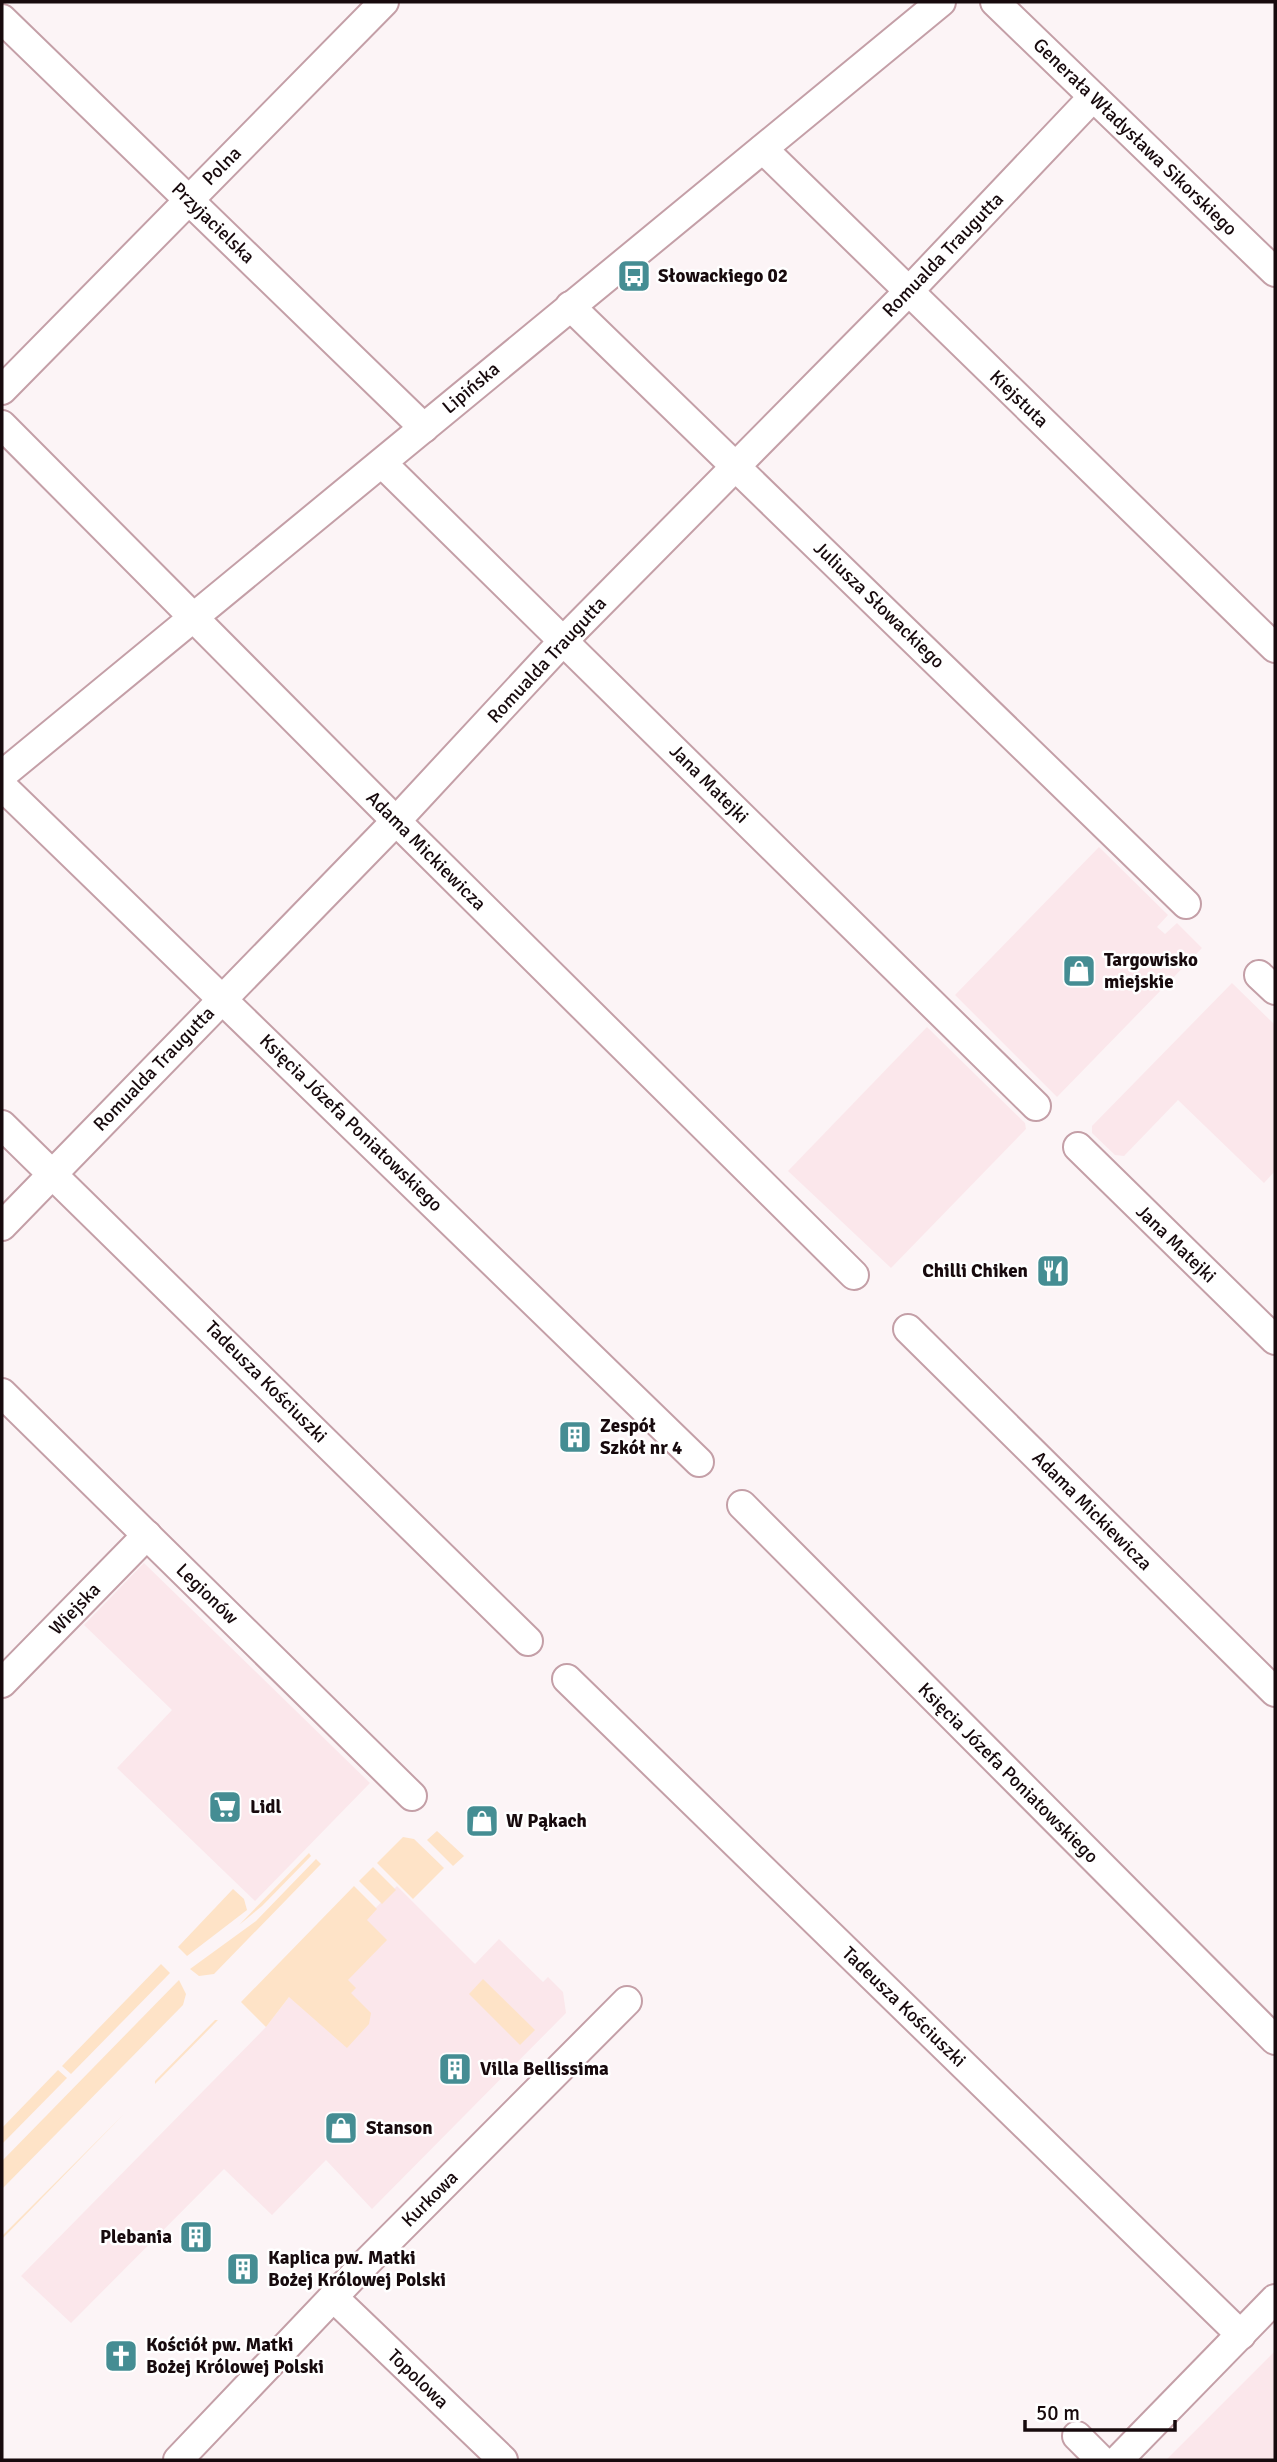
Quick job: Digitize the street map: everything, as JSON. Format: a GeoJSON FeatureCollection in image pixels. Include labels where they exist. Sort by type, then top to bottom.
{"type":"FeatureCollection","features":[{"type":"Feature","properties":{"kind":"street","name":"Polna"},"geometry":{"type":"LineString","coordinates":[[2,390],[384,2]]}},
{"type":"Feature","properties":{"kind":"street","name":"Lipińska"},"geometry":{"type":"LineString","coordinates":[[2,775],[942,2]]}},
{"type":"Feature","properties":{"kind":"street","name":"Generała Władysława Sikorskiego"},"geometry":{"type":"LineString","coordinates":[[995,2],[1275,272]]}},
{"type":"Feature","properties":{"kind":"street","name":"Przyjacielska"},"geometry":{"type":"LineString","coordinates":[[2,19],[424,428]]}},
{"type":"Feature","properties":{"kind":"street","name":"Romualda Traugutta"},"geometry":{"type":"LineString","coordinates":[[2,1226],[396,821],[564,640],[908,292],[1093,96]]}},
{"type":"Feature","properties":{"kind":"street","name":"Kiejstuta"},"geometry":{"type":"LineString","coordinates":[[763,149],[1275,648]]}},
{"type":"Feature","properties":{"kind":"street","name":"Juliusza Słowackiego"},"geometry":{"type":"LineString","coordinates":[[570,306],[1186,904]]}},
{"type":"Feature","properties":{"kind":"street","name":"Adama Mickiewicza"},"geometry":{"type":"LineString","coordinates":[[2,425],[854,1275]]}},
{"type":"Feature","properties":{"kind":"street","name":"Jana Matejki"},"geometry":{"type":"LineString","coordinates":[[382,463],[1036,1106]]}},
{"type":"Feature","properties":{"kind":"street","name":"Księcia Józefa Poniatowskiego"},"geometry":{"type":"LineString","coordinates":[[2,786],[699,1462]]}},
{"type":"Feature","properties":{"kind":"street","name":"Tadeusza Kościuszki"},"geometry":{"type":"LineString","coordinates":[[2,1125],[528,1641]]}},
{"type":"Feature","properties":{"kind":"street","name":"Jana Matejki"},"geometry":{"type":"LineString","coordinates":[[1078,1147],[1275,1340]]}},
{"type":"Feature","properties":{"kind":"street","name":"Adama Mickiewicza"},"geometry":{"type":"LineString","coordinates":[[908,1329],[1275,1692]]}},
{"type":"Feature","properties":{"kind":"street","name":"Legionów"},"geometry":{"type":"LineString","coordinates":[[2,1393],[412,1796]]}},
{"type":"Feature","properties":{"kind":"street","name":"Księcia Józefa Poniatowskiego"},"geometry":{"type":"LineString","coordinates":[[742,1505],[1275,2040]]}},
{"type":"Feature","properties":{"kind":"street","name":"Wiejska"},"geometry":{"type":"LineString","coordinates":[[2,1684],[147,1535]]}},
{"type":"Feature","properties":{"kind":"street","name":"Tadeusza Kościuszki"},"geometry":{"type":"LineString","coordinates":[[567,1679],[1241,2335]]}},
{"type":"Feature","properties":{"kind":"street","name":"Kurkowa"},"geometry":{"type":"LineString","coordinates":[[178,2460],[333,2297],[627,2001]]}},
{"type":"Feature","properties":{"kind":"street","name":"Topolowa"},"geometry":{"type":"LineString","coordinates":[[333,2297],[503,2460]]}},
{"type":"Feature","properties":{"kind":"street"},"geometry":{"type":"LineString","coordinates":[[1118,2460],[1275,2299]]}},
{"type":"Feature","properties":{"kind":"street"},"geometry":{"type":"LineString","coordinates":[[1077,2436],[1101,2460]]}},
{"type":"Feature","properties":{"kind":"shaded area","name":"Targowisko miejskie"},"geometry":{"type":"Polygon","coordinates":[[[1099,847],[1168,915],[1157,927],[1165,934],[1177,923],[1202,948],[1057,1097],[955,995],[1099,847]]]}},
{"type":"Feature","properties":{"kind":"shaded area"},"geometry":{"type":"Polygon","coordinates":[[[1232,983],[1275,1025],[1275,1171],[1264,1183],[1178,1100],[1124,1156],[1115,1155],[1092,1133],[1092,1126],[1232,983]]]}},
{"type":"Feature","properties":{"kind":"shaded area"},"geometry":{"type":"Polygon","coordinates":[[[927,1027],[1025,1123],[1026,1129],[891,1268],[788,1171],[927,1027]]]}},
{"type":"Feature","properties":{"kind":"shaded area"},"geometry":{"type":"Polygon","coordinates":[[[144,1563],[370,1783],[255,1901],[117,1768],[172,1710],[84,1625],[144,1563]]]}},
{"type":"Feature","properties":{"kind":"shaded area"},"geometry":{"type":"Polygon","coordinates":[[[437,1831],[464,1856],[453,1866],[427,1840],[437,1831]]]}},
{"type":"Feature","properties":{"kind":"shaded area"},"geometry":{"type":"Polygon","coordinates":[[[403,1837],[414,1839],[444,1868],[413,1899],[377,1863],[403,1837]]]}},
{"type":"Feature","properties":{"kind":"shaded area"},"geometry":{"type":"Polygon","coordinates":[[[309,1853],[311,1856],[262,1906],[239,1925],[309,1853]]]}},
{"type":"Feature","properties":{"kind":"shaded area"},"geometry":{"type":"Polygon","coordinates":[[[316,1859],[321,1864],[214,1974],[199,1976],[190,1969],[256,1921],[316,1859]]]}},
{"type":"Feature","properties":{"kind":"shaded area"},"geometry":{"type":"Polygon","coordinates":[[[373,1867],[396,1890],[382,1904],[359,1881],[373,1867]]]}},
{"type":"Feature","properties":{"kind":"shaded area"},"geometry":{"type":"Polygon","coordinates":[[[354,1886],[377,1909],[367,1920],[387,1940],[348,1980],[356,1988],[351,1993],[371,2013],[369,2024],[347,2048],[289,1997],[266,2027],[241,2002],[354,1886]]]}},
{"type":"Feature","properties":{"kind":"shaded area"},"geometry":{"type":"Polygon","coordinates":[[[397,1886],[475,1964],[499,1939],[543,1982],[548,1977],[563,1992],[566,2013],[372,2209],[326,2160],[272,2215],[224,2169],[71,2323],[21,2276],[266,2027],[289,1997],[397,1886]]]}},
{"type":"Feature","properties":{"kind":"shaded area"},"geometry":{"type":"Polygon","coordinates":[[[233,1889],[244,1899],[247,1910],[187,1956],[178,1947],[233,1889]]]}},
{"type":"Feature","properties":{"kind":"shaded area"},"geometry":{"type":"Polygon","coordinates":[[[161,1964],[170,1973],[71,2074],[62,2066],[161,1964]]]}},
{"type":"Feature","properties":{"kind":"shaded area"},"geometry":{"type":"Polygon","coordinates":[[[483,1979],[535,2030],[520,2045],[469,1994],[483,1979]]]}},
{"type":"Feature","properties":{"kind":"shaded area"},"geometry":{"type":"Polygon","coordinates":[[[179,1980],[186,1994],[183,2005],[2,2189],[2,2161],[179,1980]]]}},
{"type":"Feature","properties":{"kind":"shaded area"},"geometry":{"type":"Polygon","coordinates":[[[218,2020],[155,2084],[155,2081],[218,2020]]]}},
{"type":"Feature","properties":{"kind":"shaded area"},"geometry":{"type":"Polygon","coordinates":[[[58,2070],[67,2078],[2,2144],[2,2128],[58,2070]]]}},
{"type":"Feature","properties":{"kind":"shaded area"},"geometry":{"type":"Polygon","coordinates":[[[124,2114],[2,2239],[2,2236],[124,2114]]]}},
{"type":"Feature","properties":{"kind":"shaded area"},"geometry":{"type":"Polygon","coordinates":[[[1275,2351],[1275,2460],[1166,2460],[1275,2351]]]}},
{"type":"Feature","properties":{"kind":"place","name":"Słowackiego 02"},"geometry":{"type":"Point","coordinates":[634,276]}},
{"type":"Feature","properties":{"kind":"place","name":"Targowisko miejskie"},"geometry":{"type":"Point","coordinates":[1079,971]}},
{"type":"Feature","properties":{"kind":"place","name":"Chilli Chiken"},"geometry":{"type":"Point","coordinates":[1053,1271]}},
{"type":"Feature","properties":{"kind":"place","name":"Zespół Szkół nr 4"},"geometry":{"type":"Point","coordinates":[575,1437]}},
{"type":"Feature","properties":{"kind":"place","name":"Lidl"},"geometry":{"type":"Point","coordinates":[225,1807]}},
{"type":"Feature","properties":{"kind":"place","name":"W Pąkach"},"geometry":{"type":"Point","coordinates":[482,1821]}},
{"type":"Feature","properties":{"kind":"place","name":"Villa Bellissima"},"geometry":{"type":"Point","coordinates":[455,2069]}},
{"type":"Feature","properties":{"kind":"place","name":"Stanson"},"geometry":{"type":"Point","coordinates":[341,2128]}},
{"type":"Feature","properties":{"kind":"place","name":"Plebania"},"geometry":{"type":"Point","coordinates":[196,2237]}},
{"type":"Feature","properties":{"kind":"place","name":"Kaplica pw. Matki Bożej Królowej Polski"},"geometry":{"type":"Point","coordinates":[243,2269]}},
{"type":"Feature","properties":{"kind":"place","name":"Kościół pw. Matki Bożej Królowej Polski"},"geometry":{"type":"Point","coordinates":[121,2356]}}]}
